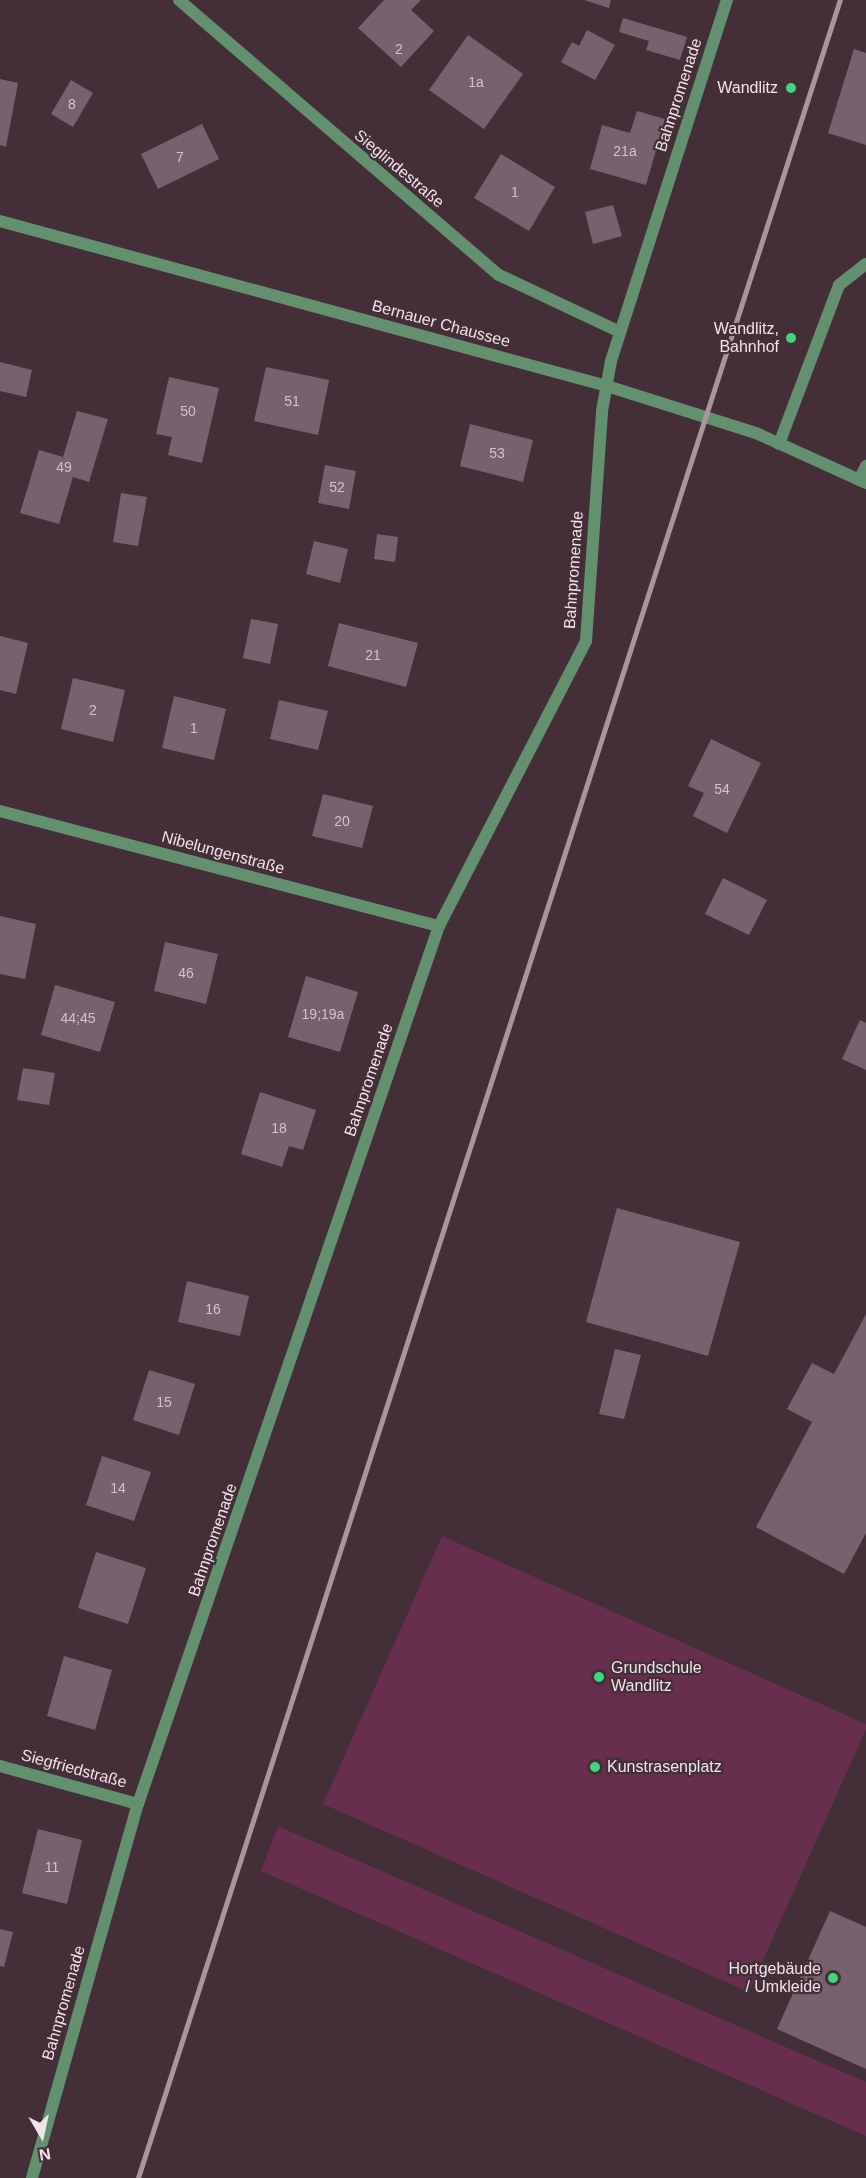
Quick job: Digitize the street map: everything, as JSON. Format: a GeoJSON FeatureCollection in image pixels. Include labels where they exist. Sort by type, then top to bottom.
{"type":"FeatureCollection","features":[{"type":"Feature","properties":{"kind":"street","name":"Sieglindestraße"},"geometry":{"type":"LineString","coordinates":[[178,0],[499,274],[620,332]]}},
{"type":"Feature","properties":{"kind":"street","name":"Bahnpromenade"},"geometry":{"type":"LineString","coordinates":[[32,2178],[138,1804],[439,926],[586,641],[602,411],[607,386],[620,332],[727,0]]}},
{"type":"Feature","properties":{"kind":"street","name":"Bernauer Chaussee"},"geometry":{"type":"LineString","coordinates":[[0,221],[607,386],[756,433],[863,482]]}},
{"type":"Feature","properties":{"kind":"street"},"geometry":{"type":"LineString","coordinates":[[779,444],[839,285],[866,264]]}},
{"type":"Feature","properties":{"kind":"street"},"geometry":{"type":"LineString","coordinates":[[863,482],[866,466]]}},
{"type":"Feature","properties":{"kind":"street","name":"Nibelungenstraße"},"geometry":{"type":"LineString","coordinates":[[0,811],[439,926]]}},
{"type":"Feature","properties":{"kind":"street","name":"Siegfriedstraße"},"geometry":{"type":"LineString","coordinates":[[0,1766],[138,1804]]}},
{"type":"Feature","properties":{"kind":"shaded area","name":"Kunstrasenplatz"},"geometry":{"type":"Polygon","coordinates":[[[442,1536],[866,1724],[866,1729],[749,1992],[323,1804],[442,1536]]]}},
{"type":"Feature","properties":{"kind":"shaded area"},"geometry":{"type":"Polygon","coordinates":[[[278,1826],[866,2082],[866,2136],[261,1871],[278,1826]]]}},
{"type":"Feature","properties":{"kind":"building"},"geometry":{"type":"Polygon","coordinates":[[[384,0],[421,0],[411,10],[434,31],[401,67],[358,28],[384,0]]]}},
{"type":"Feature","properties":{"kind":"building"},"geometry":{"type":"Polygon","coordinates":[[[584,0],[611,0],[609,8],[584,0]]]}},
{"type":"Feature","properties":{"kind":"building"},"geometry":{"type":"Polygon","coordinates":[[[623,18],[687,37],[680,60],[646,50],[649,41],[619,32],[623,18]]]}},
{"type":"Feature","properties":{"kind":"building"},"geometry":{"type":"Polygon","coordinates":[[[587,30],[615,45],[595,80],[561,62],[572,42],[579,46],[587,30]]]}},
{"type":"Feature","properties":{"kind":"building"},"geometry":{"type":"Polygon","coordinates":[[[468,35],[523,74],[484,129],[429,90],[468,35]]]}},
{"type":"Feature","properties":{"kind":"building"},"geometry":{"type":"Polygon","coordinates":[[[854,49],[866,53],[866,145],[828,133],[854,49]]]}},
{"type":"Feature","properties":{"kind":"building"},"geometry":{"type":"Polygon","coordinates":[[[0,79],[18,83],[6,147],[0,145],[0,79]]]}},
{"type":"Feature","properties":{"kind":"building"},"geometry":{"type":"Polygon","coordinates":[[[71,80],[93,93],[73,127],[51,114],[71,80]]]}},
{"type":"Feature","properties":{"kind":"building"},"geometry":{"type":"Polygon","coordinates":[[[637,111],[665,119],[646,185],[590,169],[602,125],[630,133],[637,111]]]}},
{"type":"Feature","properties":{"kind":"building"},"geometry":{"type":"Polygon","coordinates":[[[202,124],[219,159],[158,189],[141,154],[202,124]]]}},
{"type":"Feature","properties":{"kind":"building"},"geometry":{"type":"Polygon","coordinates":[[[501,154],[555,187],[529,231],[474,198],[501,154]]]}},
{"type":"Feature","properties":{"kind":"building"},"geometry":{"type":"Polygon","coordinates":[[[613,205],[622,236],[593,244],[585,212],[613,205]]]}},
{"type":"Feature","properties":{"kind":"building"},"geometry":{"type":"Polygon","coordinates":[[[0,362],[32,370],[26,397],[0,391],[0,362]]]}},
{"type":"Feature","properties":{"kind":"building"},"geometry":{"type":"Polygon","coordinates":[[[266,367],[329,380],[318,435],[254,421],[266,367]]]}},
{"type":"Feature","properties":{"kind":"building"},"geometry":{"type":"Polygon","coordinates":[[[169,377],[219,388],[202,463],[168,455],[172,437],[156,434],[169,377]]]}},
{"type":"Feature","properties":{"kind":"building"},"geometry":{"type":"Polygon","coordinates":[[[77,411],[108,419],[89,482],[73,477],[59,524],[20,513],[39,450],[63,457],[77,411]]]}},
{"type":"Feature","properties":{"kind":"building"},"geometry":{"type":"Polygon","coordinates":[[[470,424],[533,440],[523,482],[460,466],[470,424]]]}},
{"type":"Feature","properties":{"kind":"building"},"geometry":{"type":"Polygon","coordinates":[[[325,465],[356,471],[349,509],[318,503],[325,465]]]}},
{"type":"Feature","properties":{"kind":"building"},"geometry":{"type":"Polygon","coordinates":[[[121,493],[147,497],[138,546],[113,542],[121,493]]]}},
{"type":"Feature","properties":{"kind":"building"},"geometry":{"type":"Polygon","coordinates":[[[377,534],[398,537],[395,562],[374,559],[377,534]]]}},
{"type":"Feature","properties":{"kind":"building"},"geometry":{"type":"Polygon","coordinates":[[[314,541],[348,549],[340,583],[306,574],[314,541]]]}},
{"type":"Feature","properties":{"kind":"building"},"geometry":{"type":"Polygon","coordinates":[[[251,619],[278,624],[270,664],[243,658],[251,619]]]}},
{"type":"Feature","properties":{"kind":"building"},"geometry":{"type":"Polygon","coordinates":[[[339,623],[418,643],[406,687],[328,666],[339,623]]]}},
{"type":"Feature","properties":{"kind":"building"},"geometry":{"type":"Polygon","coordinates":[[[0,636],[28,643],[16,694],[0,690],[0,636]]]}},
{"type":"Feature","properties":{"kind":"building"},"geometry":{"type":"Polygon","coordinates":[[[73,678],[125,690],[113,742],[61,729],[73,678]]]}},
{"type":"Feature","properties":{"kind":"building"},"geometry":{"type":"Polygon","coordinates":[[[174,696],[226,709],[214,760],[162,748],[174,696]]]}},
{"type":"Feature","properties":{"kind":"building"},"geometry":{"type":"Polygon","coordinates":[[[279,700],[328,711],[318,750],[270,739],[279,700]]]}},
{"type":"Feature","properties":{"kind":"building"},"geometry":{"type":"Polygon","coordinates":[[[711,739],[761,763],[727,833],[693,816],[704,793],[688,786],[711,739]]]}},
{"type":"Feature","properties":{"kind":"building"},"geometry":{"type":"Polygon","coordinates":[[[323,794],[373,806],[362,848],[312,836],[323,794]]]}},
{"type":"Feature","properties":{"kind":"building"},"geometry":{"type":"Polygon","coordinates":[[[723,878],[767,900],[749,935],[705,914],[723,878]]]}},
{"type":"Feature","properties":{"kind":"building"},"geometry":{"type":"Polygon","coordinates":[[[0,916],[36,924],[25,979],[0,974],[0,916]]]}},
{"type":"Feature","properties":{"kind":"building"},"geometry":{"type":"Polygon","coordinates":[[[165,942],[218,954],[206,1004],[154,991],[165,942]]]}},
{"type":"Feature","properties":{"kind":"building"},"geometry":{"type":"Polygon","coordinates":[[[306,976],[358,992],[340,1052],[288,1037],[306,976]]]}},
{"type":"Feature","properties":{"kind":"building"},"geometry":{"type":"Polygon","coordinates":[[[55,985],[115,1002],[100,1052],[41,1035],[55,985]]]}},
{"type":"Feature","properties":{"kind":"building"},"geometry":{"type":"Polygon","coordinates":[[[860,1020],[866,1023],[866,1070],[842,1059],[860,1020]]]}},
{"type":"Feature","properties":{"kind":"building"},"geometry":{"type":"Polygon","coordinates":[[[23,1068],[55,1073],[49,1105],[17,1100],[23,1068]]]}},
{"type":"Feature","properties":{"kind":"building"},"geometry":{"type":"Polygon","coordinates":[[[260,1092],[316,1110],[303,1150],[289,1146],[282,1167],[241,1154],[260,1092]]]}},
{"type":"Feature","properties":{"kind":"building"},"geometry":{"type":"Polygon","coordinates":[[[617,1208],[740,1242],[708,1356],[586,1322],[617,1208]]]}},
{"type":"Feature","properties":{"kind":"building"},"geometry":{"type":"Polygon","coordinates":[[[187,1281],[249,1296],[240,1336],[178,1322],[187,1281]]]}},
{"type":"Feature","properties":{"kind":"building"},"geometry":{"type":"Polygon","coordinates":[[[866,1314],[866,1533],[844,1574],[756,1527],[812,1422],[787,1409],[812,1363],[834,1374],[866,1314]]]}},
{"type":"Feature","properties":{"kind":"building"},"geometry":{"type":"Polygon","coordinates":[[[615,1349],[641,1355],[624,1419],[599,1414],[615,1349]]]}},
{"type":"Feature","properties":{"kind":"building"},"geometry":{"type":"Polygon","coordinates":[[[149,1370],[195,1384],[179,1435],[133,1420],[149,1370]]]}},
{"type":"Feature","properties":{"kind":"building"},"geometry":{"type":"Polygon","coordinates":[[[102,1456],[151,1472],[134,1521],[86,1505],[102,1456]]]}},
{"type":"Feature","properties":{"kind":"building"},"geometry":{"type":"Polygon","coordinates":[[[96,1552],[146,1568],[128,1624],[78,1608],[96,1552]]]}},
{"type":"Feature","properties":{"kind":"building"},"geometry":{"type":"Polygon","coordinates":[[[64,1656],[112,1670],[95,1730],[47,1716],[64,1656]]]}},
{"type":"Feature","properties":{"kind":"building"},"geometry":{"type":"Polygon","coordinates":[[[38,1829],[82,1840],[67,1904],[22,1893],[38,1829]]]}},
{"type":"Feature","properties":{"kind":"building","name":"Hortgebäude / Umkleide"},"geometry":{"type":"Polygon","coordinates":[[[830,1911],[866,1927],[866,2069],[777,2029],[830,1911]]]}},
{"type":"Feature","properties":{"kind":"building"},"geometry":{"type":"Polygon","coordinates":[[[0,1929],[13,1932],[4,1967],[0,1966],[0,1929]]]}},
{"type":"Feature","properties":{"kind":"railway"},"geometry":{"type":"LineString","coordinates":[[138,2178],[840,0]]}},
{"type":"Feature","properties":{"kind":"place","name":"Wandlitz"},"geometry":{"type":"Point","coordinates":[791,88]}},
{"type":"Feature","properties":{"kind":"place","name":"Wandlitz, Bahnhof"},"geometry":{"type":"Point","coordinates":[791,338]}},
{"type":"Feature","properties":{"kind":"place","name":"Grundschule Wandlitz"},"geometry":{"type":"Point","coordinates":[599,1677]}},
{"type":"Feature","properties":{"kind":"place","name":"Kunstrasenplatz"},"geometry":{"type":"Point","coordinates":[595,1767]}},
{"type":"Feature","properties":{"kind":"place","name":"Hortgebäude / Umkleide"},"geometry":{"type":"Point","coordinates":[833,1978]}}]}
